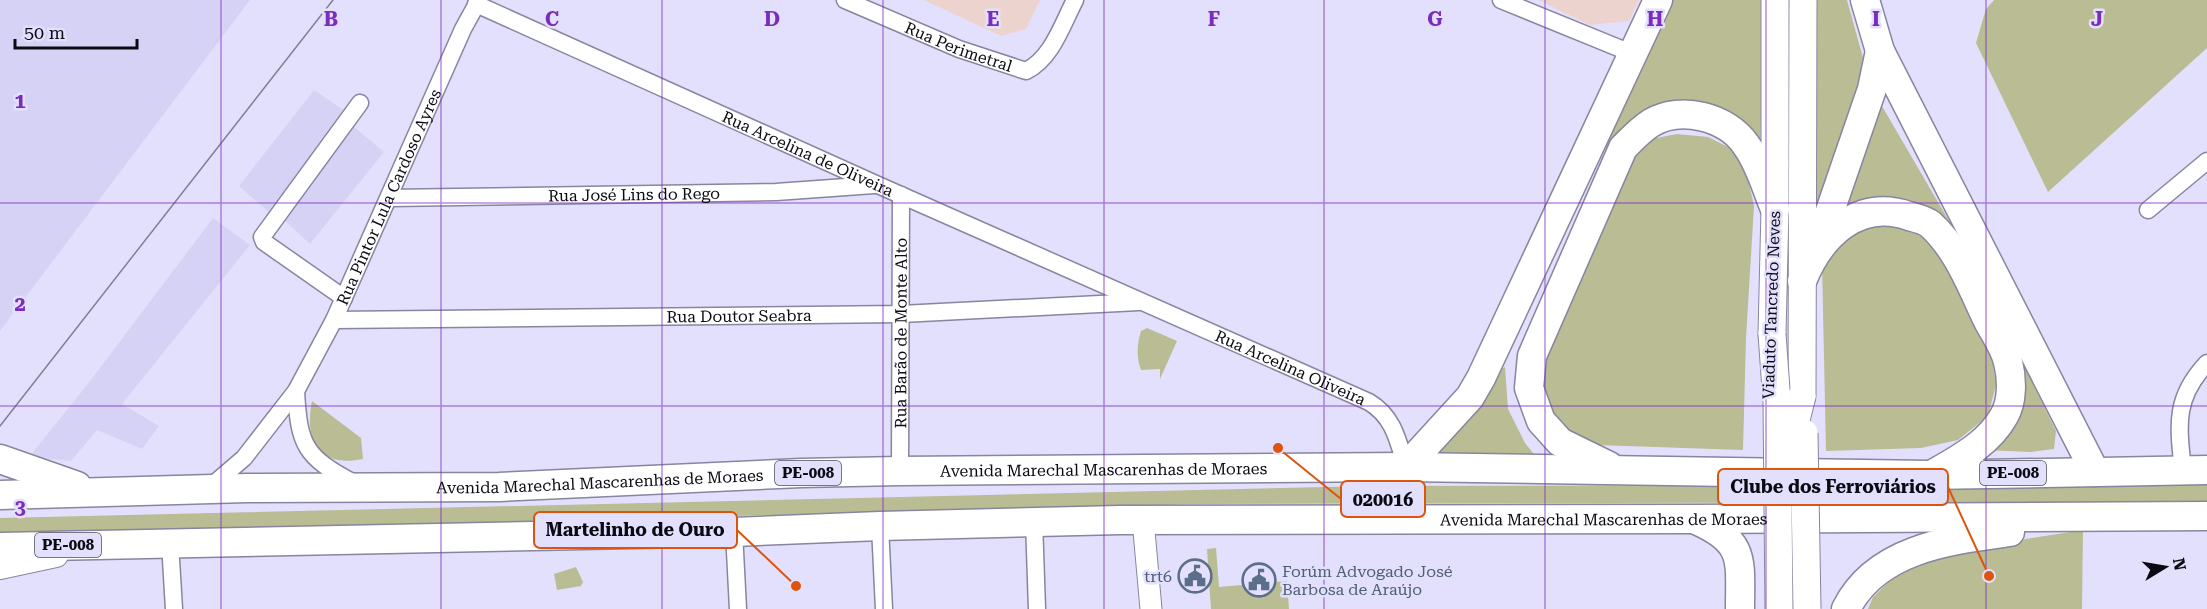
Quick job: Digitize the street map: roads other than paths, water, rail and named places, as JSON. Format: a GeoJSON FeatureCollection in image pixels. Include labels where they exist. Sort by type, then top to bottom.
{"type":"FeatureCollection","features":[{"type":"Feature","properties":{"kind":"highway"},"geometry":{"type":"LineString","coordinates":[[1406,467],[1470,397],[1481,378],[1523,293],[1658,0]]}},
{"type":"Feature","properties":{"kind":"highway"},"geometry":{"type":"LineString","coordinates":[[1865,0],[1880,51],[2095,472]]}},
{"type":"Feature","properties":{"kind":"highway"},"geometry":{"type":"LineString","coordinates":[[1806,274],[1839,189],[1872,89],[1880,51]]}},
{"type":"Feature","properties":{"kind":"highway"},"geometry":{"type":"LineString","coordinates":[[1616,470],[1560,442],[1541,421],[1529,388],[1532,356],[1623,148],[1652,122],[1676,115],[1701,116],[1717,121],[1732,130],[1746,144],[1775,209]]}},
{"type":"Feature","properties":{"kind":"highway"},"geometry":{"type":"LineString","coordinates":[[1806,274],[1837,228],[1866,212],[1899,212],[1928,222],[1950,246],[2008,360],[2012,384],[2005,415],[1988,435],[1970,454],[1930,475]]}},
{"type":"Feature","properties":{"kind":"highway"},"geometry":{"type":"LineString","coordinates":[[0,459],[96,493]]}},
{"type":"Feature","properties":{"kind":"highway","name":"Avenida Marechal Mascarenhas de Moraes"},"geometry":{"type":"LineString","coordinates":[[0,495],[208,489],[499,487],[900,471],[1406,467],[1930,475],[2195,470]]}},
{"type":"Feature","properties":{"kind":"highway"},"geometry":{"type":"LineString","coordinates":[[1846,609],[1868,579],[1885,566],[1913,552],[1952,540],[2059,525],[2092,516]]}},
{"type":"Feature","properties":{"kind":"highway","name":"Avenida Marechal Mascarenhas de Moraes"},"geometry":{"type":"LineString","coordinates":[[0,547],[734,532],[1034,521],[2207,516]]}},
{"type":"Feature","properties":{"kind":"highway"},"geometry":{"type":"LineString","coordinates":[[1694,519],[1725,535],[1733,544],[1740,573],[1740,609]]}},
{"type":"Feature","properties":{"kind":"main road","name":"Viaduto Tancredo Neves"},"geometry":{"type":"LineString","coordinates":[[1764,609],[1764,485],[1772,334],[1775,209],[1775,0]]}},
{"type":"Feature","properties":{"kind":"main road","name":"Viaduto Tancredo Neves"},"geometry":{"type":"LineString","coordinates":[[1803,0],[1806,274],[1802,396],[1807,609]]}},
{"type":"Feature","properties":{"kind":"main road"},"geometry":{"type":"LineString","coordinates":[[1772,334],[1777,402],[1779,609]]}},
{"type":"Feature","properties":{"kind":"main road"},"geometry":{"type":"LineString","coordinates":[[1793,609],[1791,440],[1802,396]]}},
{"type":"Feature","properties":{"kind":"main road","name":"Avenida Marechal Mascarenhas de Moraes"},"geometry":{"type":"LineString","coordinates":[[0,567],[54,555],[135,544]]}},
{"type":"Feature","properties":{"kind":"street","name":"Rua Perimetral"},"geometry":{"type":"LineString","coordinates":[[845,0],[959,49],[1026,71],[1036,66],[1050,50],[1075,0]]}},
{"type":"Feature","properties":{"kind":"street"},"geometry":{"type":"LineString","coordinates":[[1501,0],[1632,54]]}},
{"type":"Feature","properties":{"kind":"street","name":"Rua Arcelina de Oliveira"},"geometry":{"type":"LineString","coordinates":[[478,2],[878,185],[1143,301]]}},
{"type":"Feature","properties":{"kind":"street","name":"Rua Pintor Lula Cardoso Ayres"},"geometry":{"type":"LineString","coordinates":[[208,489],[244,458],[296,391],[334,320],[463,29],[478,2]]}},
{"type":"Feature","properties":{"kind":"street"},"geometry":{"type":"LineString","coordinates":[[344,298],[262,241],[262,237],[360,103]]}},
{"type":"Feature","properties":{"kind":"street"},"geometry":{"type":"LineString","coordinates":[[2148,210],[2207,161]]}},
{"type":"Feature","properties":{"kind":"street","name":"Rua José Lins do Rego"},"geometry":{"type":"LineString","coordinates":[[390,198],[776,192],[878,185]]}},
{"type":"Feature","properties":{"kind":"street","name":"Rua Barão de Monte Alto"},"geometry":{"type":"LineString","coordinates":[[900,471],[901,195]]}},
{"type":"Feature","properties":{"kind":"street","name":"Rua Arcelina Oliveira"},"geometry":{"type":"LineString","coordinates":[[1143,301],[1378,407],[1386,414],[1395,432],[1406,467]]}},
{"type":"Feature","properties":{"kind":"street","name":"Rua Doutor Seabra"},"geometry":{"type":"LineString","coordinates":[[334,320],[901,314],[1143,301]]}},
{"type":"Feature","properties":{"kind":"street"},"geometry":{"type":"LineString","coordinates":[[2195,470],[2178,430],[2188,386],[2207,363]]}},
{"type":"Feature","properties":{"kind":"street"},"geometry":{"type":"LineString","coordinates":[[296,391],[297,422],[303,442],[312,456],[330,470],[363,487]]}},
{"type":"Feature","properties":{"kind":"street"},"geometry":{"type":"LineString","coordinates":[[1143,520],[1151,609]]}},
{"type":"Feature","properties":{"kind":"street"},"geometry":{"type":"LineString","coordinates":[[1034,521],[1037,609]]}},
{"type":"Feature","properties":{"kind":"street"},"geometry":{"type":"LineString","coordinates":[[880,526],[884,609]]}},
{"type":"Feature","properties":{"kind":"street"},"geometry":{"type":"LineString","coordinates":[[734,532],[738,609]]}},
{"type":"Feature","properties":{"kind":"street"},"geometry":{"type":"LineString","coordinates":[[170,543],[174,609]]}},
{"type":"Feature","properties":{"kind":"tram line"},"geometry":{"type":"LineString","coordinates":[[0,426],[333,0]]}},
{"type":"Feature","properties":{"kind":"place","name":"020016"},"geometry":{"type":"Point","coordinates":[1278,448]}},
{"type":"Feature","properties":{"kind":"place","name":"trt6"},"geometry":{"type":"Point","coordinates":[1195,576]}},
{"type":"Feature","properties":{"kind":"place","name":"Clube dos Ferroviários"},"geometry":{"type":"Point","coordinates":[1989,576]}},
{"type":"Feature","properties":{"kind":"place","name":"Forúm Advogado José Barbosa de Araújo"},"geometry":{"type":"Point","coordinates":[1259,580]}},
{"type":"Feature","properties":{"kind":"place","name":"Martelinho de Ouro"},"geometry":{"type":"Point","coordinates":[796,586]}}]}
